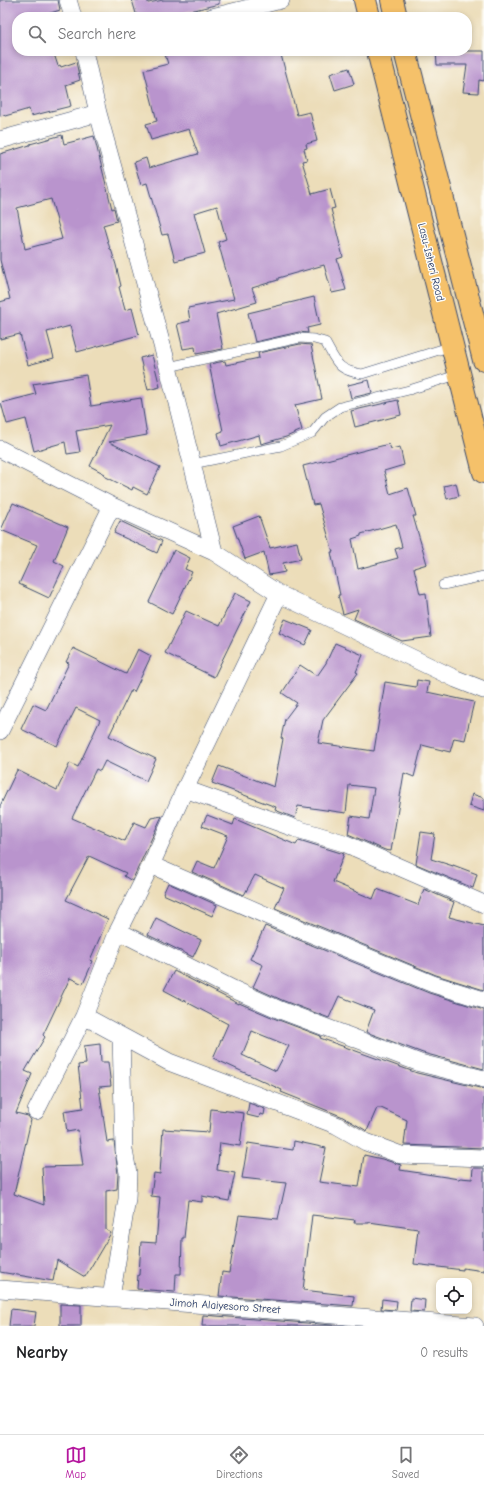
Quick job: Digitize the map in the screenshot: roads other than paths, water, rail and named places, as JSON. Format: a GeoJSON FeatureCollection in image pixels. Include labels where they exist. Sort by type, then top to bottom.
{"type":"FeatureCollection","features":[{"type":"Feature","properties":{"kind":"main road"},"geometry":{"type":"LineString","coordinates":[[365,0],[368,12]]}},
{"type":"Feature","properties":{"kind":"main road"},"geometry":{"type":"LineString","coordinates":[[392,0],[395,12]]}},
{"type":"Feature","properties":{"kind":"main road","name":"Lasu-Isheri Road"},"geometry":{"type":"LineString","coordinates":[[379,56],[484,472]]}},
{"type":"Feature","properties":{"kind":"main road"},"geometry":{"type":"LineString","coordinates":[[406,56],[484,360]]}},
{"type":"Feature","properties":{"kind":"street"},"geometry":{"type":"LineString","coordinates":[[68,0],[72,12]]}},
{"type":"Feature","properties":{"kind":"street"},"geometry":{"type":"LineString","coordinates":[[232,12],[281,0]]}},
{"type":"Feature","properties":{"kind":"street"},"geometry":{"type":"LineString","coordinates":[[85,56],[98,112],[168,367],[214,552]]}},
{"type":"Feature","properties":{"kind":"street"},"geometry":{"type":"LineString","coordinates":[[0,140],[98,112]]}},
{"type":"Feature","properties":{"kind":"street"},"geometry":{"type":"LineString","coordinates":[[0,449],[112,506],[214,552],[278,594],[456,680],[484,690]]}},
{"type":"Feature","properties":{"kind":"street"},"geometry":{"type":"LineString","coordinates":[[0,731],[112,506]]}},
{"type":"Feature","properties":{"kind":"street"},"geometry":{"type":"LineString","coordinates":[[36,1111],[84,1016],[118,931],[151,865],[185,789],[278,594]]}},
{"type":"Feature","properties":{"kind":"street"},"geometry":{"type":"LineString","coordinates":[[185,789],[294,828],[344,843],[484,904]]}},
{"type":"Feature","properties":{"kind":"street"},"geometry":{"type":"LineString","coordinates":[[151,865],[270,917],[433,984],[484,1000]]}},
{"type":"Feature","properties":{"kind":"street"},"geometry":{"type":"LineString","coordinates":[[118,931],[233,989],[280,1010],[420,1063],[484,1079]]}},
{"type":"Feature","properties":{"kind":"street"},"geometry":{"type":"LineString","coordinates":[[84,1016],[169,1062],[336,1125],[366,1142],[401,1154],[484,1158]]}},
{"type":"Feature","properties":{"kind":"street"},"geometry":{"type":"LineString","coordinates":[[111,1298],[127,1199],[128,1172],[124,1150],[121,1036]]}},
{"type":"Feature","properties":{"kind":"street","name":"Jimoh Alaiyesoro Street"},"geometry":{"type":"LineString","coordinates":[[0,1289],[475,1326]]}},
{"type":"Feature","properties":{"kind":"lane"},"geometry":{"type":"LineString","coordinates":[[168,367],[300,338],[314,339],[325,342],[338,365],[348,372],[362,374],[452,346]]}},
{"type":"Feature","properties":{"kind":"lane"},"geometry":{"type":"LineString","coordinates":[[192,464],[281,446],[312,433],[326,417],[340,406],[409,390],[460,374]]}},
{"type":"Feature","properties":{"kind":"lane"},"geometry":{"type":"LineString","coordinates":[[443,586],[484,576]]}}]}
